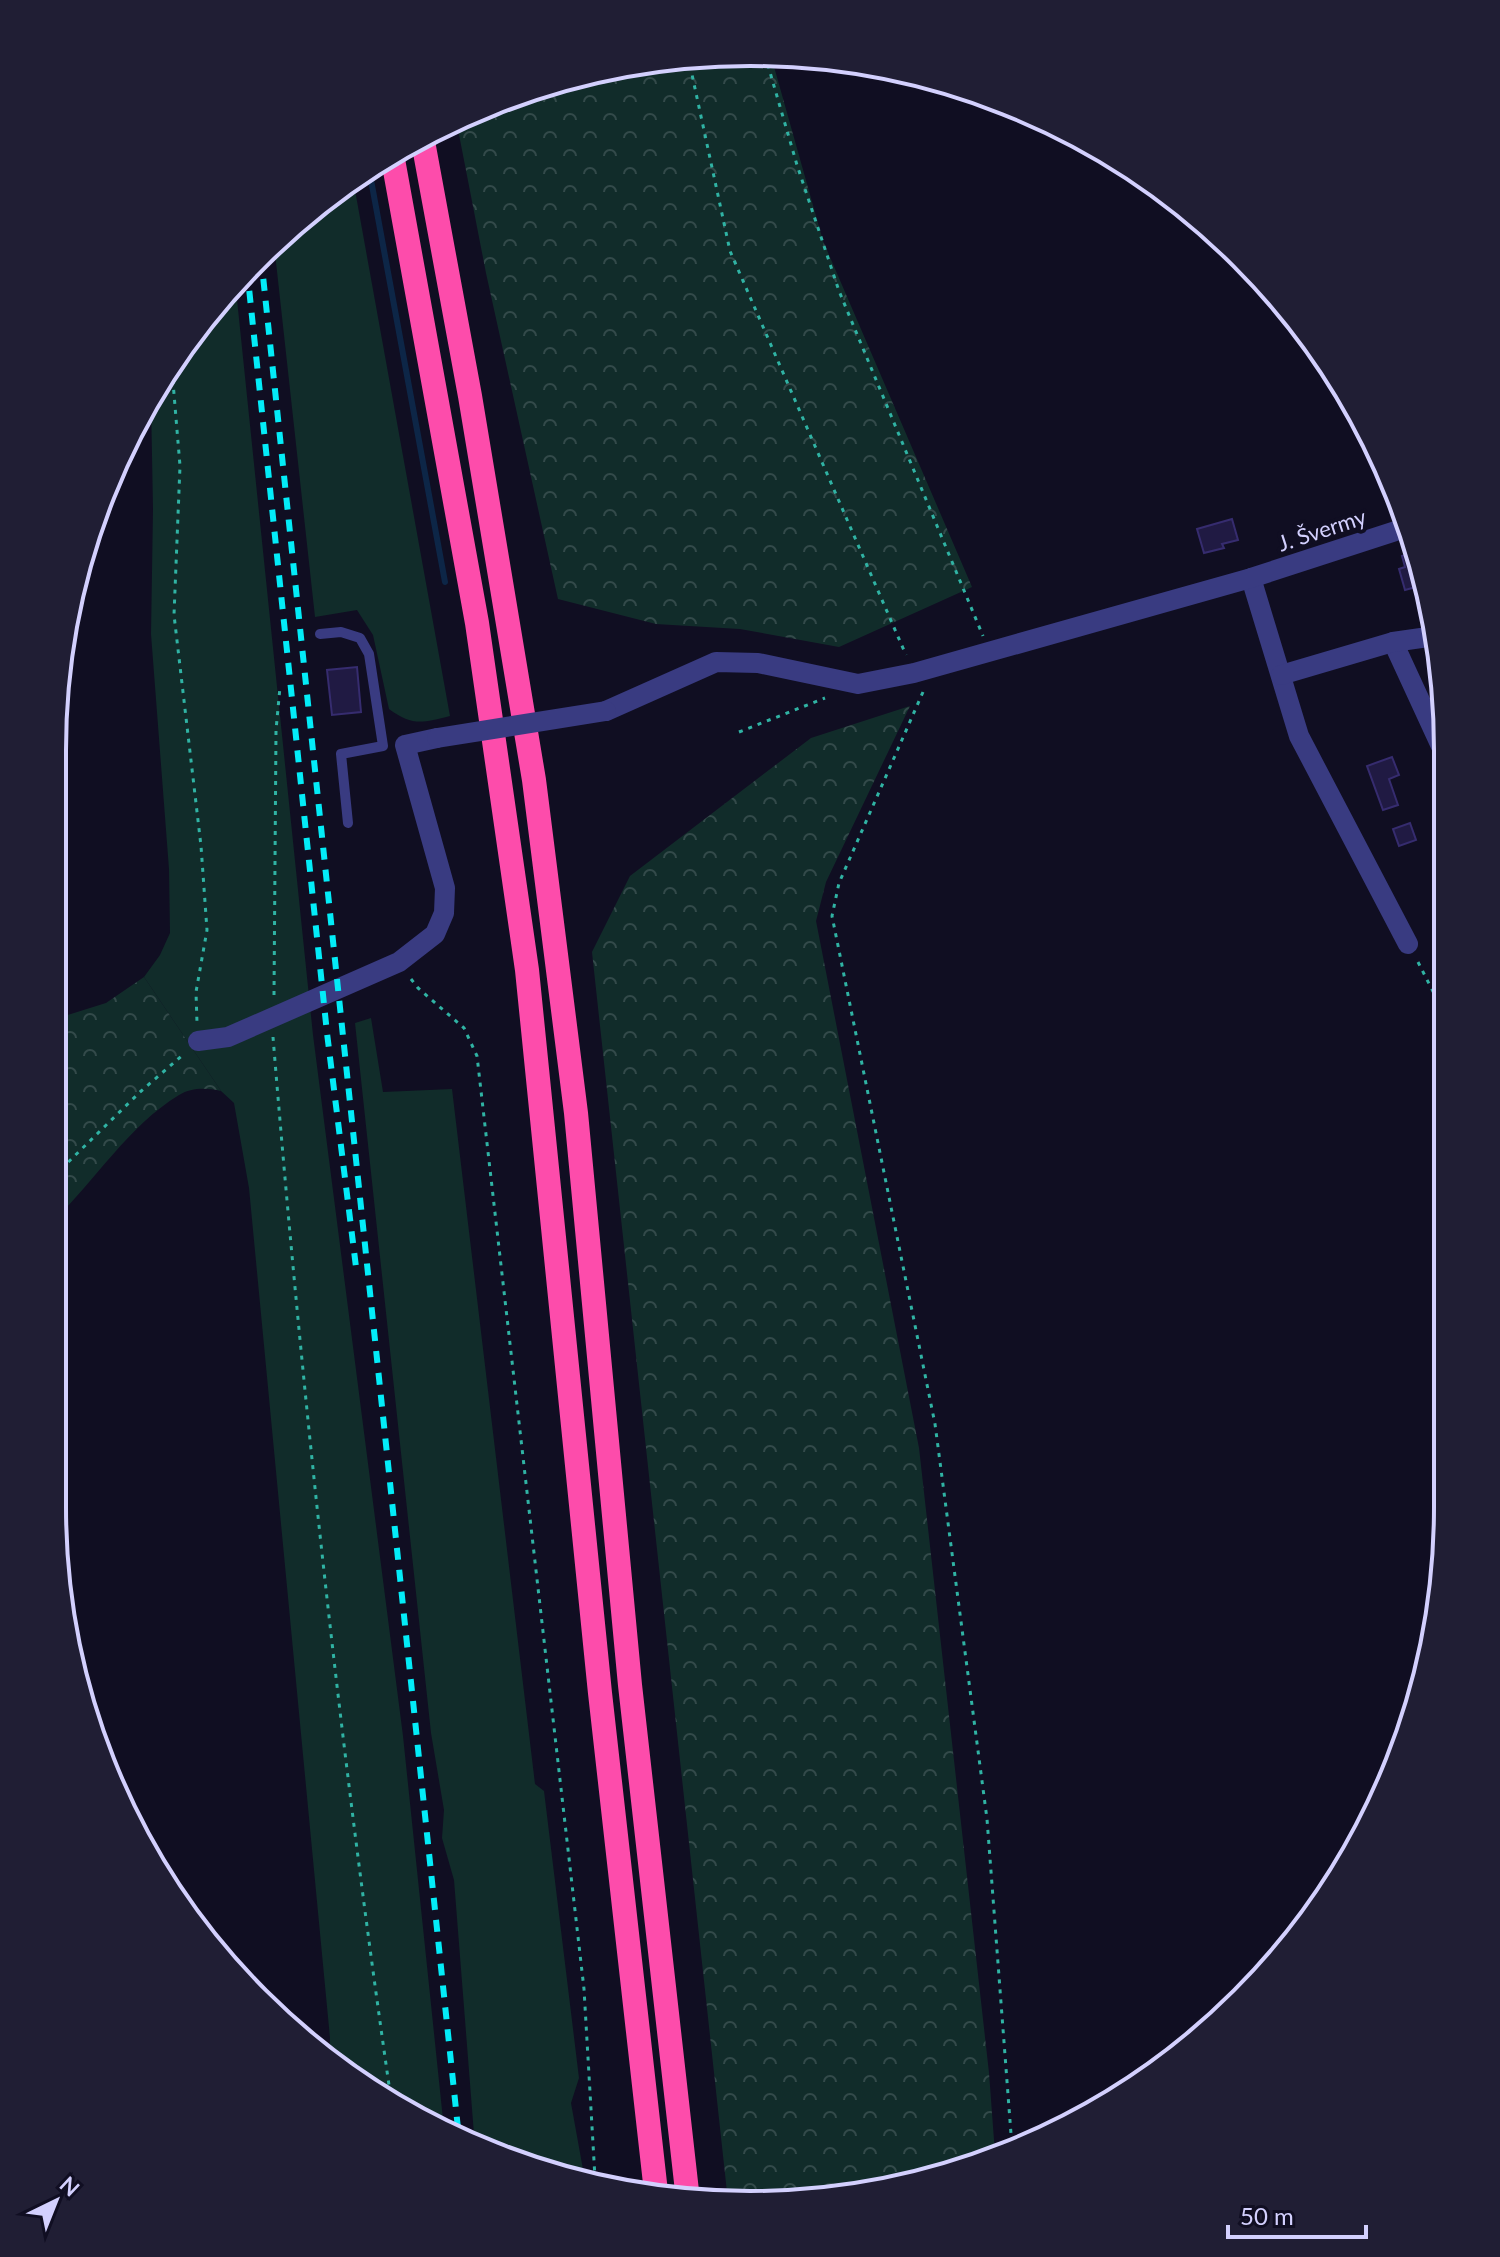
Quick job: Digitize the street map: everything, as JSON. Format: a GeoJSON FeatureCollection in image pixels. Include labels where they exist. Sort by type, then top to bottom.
{"type":"FeatureCollection","features":[{"type":"Feature","properties":{"kind":"highway"},"geometry":{"type":"LineString","coordinates":[[424,149],[470,396],[538,810],[576,1113],[630,1685],[687,2188]]}},
{"type":"Feature","properties":{"kind":"highway"},"geometry":{"type":"LineString","coordinates":[[394,166],[477,623],[527,970],[600,1693],[655,2184]]}},
{"type":"Feature","properties":{"kind":"street","name":"J. Švermy"},"geometry":{"type":"LineString","coordinates":[[858,684],[914,673],[1251,578],[1398,530]]}},
{"type":"Feature","properties":{"kind":"street"},"geometry":{"type":"LineString","coordinates":[[1251,578],[1299,736],[1408,944]]}},
{"type":"Feature","properties":{"kind":"street"},"geometry":{"type":"LineString","coordinates":[[1281,675],[1393,642],[1424,638]]}},
{"type":"Feature","properties":{"kind":"street"},"geometry":{"type":"LineString","coordinates":[[1393,642],[1434,730]]}},
{"type":"Feature","properties":{"kind":"street"},"geometry":{"type":"LineString","coordinates":[[198,1041],[228,1037],[399,962],[435,934],[444,913],[445,888],[405,745],[606,711],[716,662],[758,663],[858,684]]}},
{"type":"Feature","properties":{"kind":"lane"},"geometry":{"type":"LineString","coordinates":[[320,634],[341,632],[360,638],[369,654],[383,746]]}},
{"type":"Feature","properties":{"kind":"lane"},"geometry":{"type":"LineString","coordinates":[[348,823],[341,754],[405,745]]}},
{"type":"Feature","properties":{"kind":"path"},"geometry":{"type":"LineString","coordinates":[[768,66],[839,291],[989,651]]}},
{"type":"Feature","properties":{"kind":"path"},"geometry":{"type":"LineString","coordinates":[[691,69],[730,251],[914,673]]}},
{"type":"Feature","properties":{"kind":"path"},"geometry":{"type":"LineString","coordinates":[[66,1164],[198,1041],[196,992],[207,930],[201,846],[174,615],[180,466],[173,383]]}},
{"type":"Feature","properties":{"kind":"path"},"geometry":{"type":"LineString","coordinates":[[934,666],[839,883],[832,916],[935,1424],[987,1819],[1011,2139]]}},
{"type":"Feature","properties":{"kind":"path"},"geometry":{"type":"LineString","coordinates":[[739,732],[858,684]]}},
{"type":"Feature","properties":{"kind":"path"},"geometry":{"type":"LineString","coordinates":[[280,687],[276,761],[274,1018],[287,1214],[359,1874],[389,2088]]}},
{"type":"Feature","properties":{"kind":"path"},"geometry":{"type":"LineString","coordinates":[[1408,944],[1434,994]]}},
{"type":"Feature","properties":{"kind":"path"},"geometry":{"type":"LineString","coordinates":[[399,962],[418,988],[464,1028],[477,1056],[584,1989],[595,2173]]}},
{"type":"Feature","properties":{"kind":"green space"},"geometry":{"type":"Polygon","coordinates":[[[705,67],[774,67],[823,241],[972,587],[839,647],[740,629],[656,624],[558,599],[486,273],[458,132],[530,102],[617,79],[705,67]]]}},
{"type":"Feature","properties":{"kind":"green space"},"geometry":{"type":"Polygon","coordinates":[[[355,192],[450,716],[411,721],[389,709],[373,635],[357,610],[315,617],[275,257],[355,192]]]}},
{"type":"Feature","properties":{"kind":"green space"},"geometry":{"type":"Polygon","coordinates":[[[237,298],[313,1035],[403,1736],[443,2118],[370,2076],[330,2046],[249,1188],[234,1103],[221,1091],[144,977],[160,955],[170,933],[169,869],[151,634],[151,420],[181,370],[237,298]]]}},
{"type":"Feature","properties":{"kind":"green space"},"geometry":{"type":"Polygon","coordinates":[[[910,706],[826,882],[816,921],[919,1448],[989,2073],[994,2146],[927,2168],[883,2178],[795,2190],[727,2190],[592,952],[630,876],[811,738],[910,706]]]}},
{"type":"Feature","properties":{"kind":"green space"},"geometry":{"type":"Polygon","coordinates":[[[144,977],[221,1091],[189,1091],[161,1108],[128,1138],[66,1207],[66,1016],[106,1003],[144,977]]]}},
{"type":"Feature","properties":{"kind":"green space"},"geometry":{"type":"Polygon","coordinates":[[[371,1018],[383,1092],[452,1089],[535,1784],[544,1791],[579,2078],[571,2103],[583,2170],[530,2155],[474,2132],[454,1880],[442,1838],[444,1810],[431,1733],[355,1023],[371,1018]]]}},
{"type":"Feature","properties":{"kind":"building"},"geometry":{"type":"Polygon","coordinates":[[[1232,519],[1238,540],[1222,544],[1224,548],[1204,553],[1197,529],[1232,519]]]}},
{"type":"Feature","properties":{"kind":"building"},"geometry":{"type":"Polygon","coordinates":[[[1406,555],[1414,587],[1405,590],[1399,569],[1405,567],[1402,556],[1406,555]]]}},
{"type":"Feature","properties":{"kind":"building"},"geometry":{"type":"Polygon","coordinates":[[[357,667],[361,712],[332,715],[327,670],[357,667]]]}},
{"type":"Feature","properties":{"kind":"building"},"geometry":{"type":"Polygon","coordinates":[[[1392,757],[1399,775],[1389,779],[1398,805],[1383,810],[1367,766],[1392,757]]]}},
{"type":"Feature","properties":{"kind":"building"},"geometry":{"type":"Polygon","coordinates":[[[1410,823],[1416,840],[1399,846],[1393,829],[1410,823]]]}},
{"type":"Feature","properties":{"kind":"waterway"},"geometry":{"type":"LineString","coordinates":[[371,180],[445,582]]}},
{"type":"Feature","properties":{"kind":"railway"},"geometry":{"type":"LineString","coordinates":[[262,270],[458,2125]]}},
{"type":"Feature","properties":{"kind":"railway"},"geometry":{"type":"LineString","coordinates":[[249,285],[327,1033],[356,1267]]}}]}
